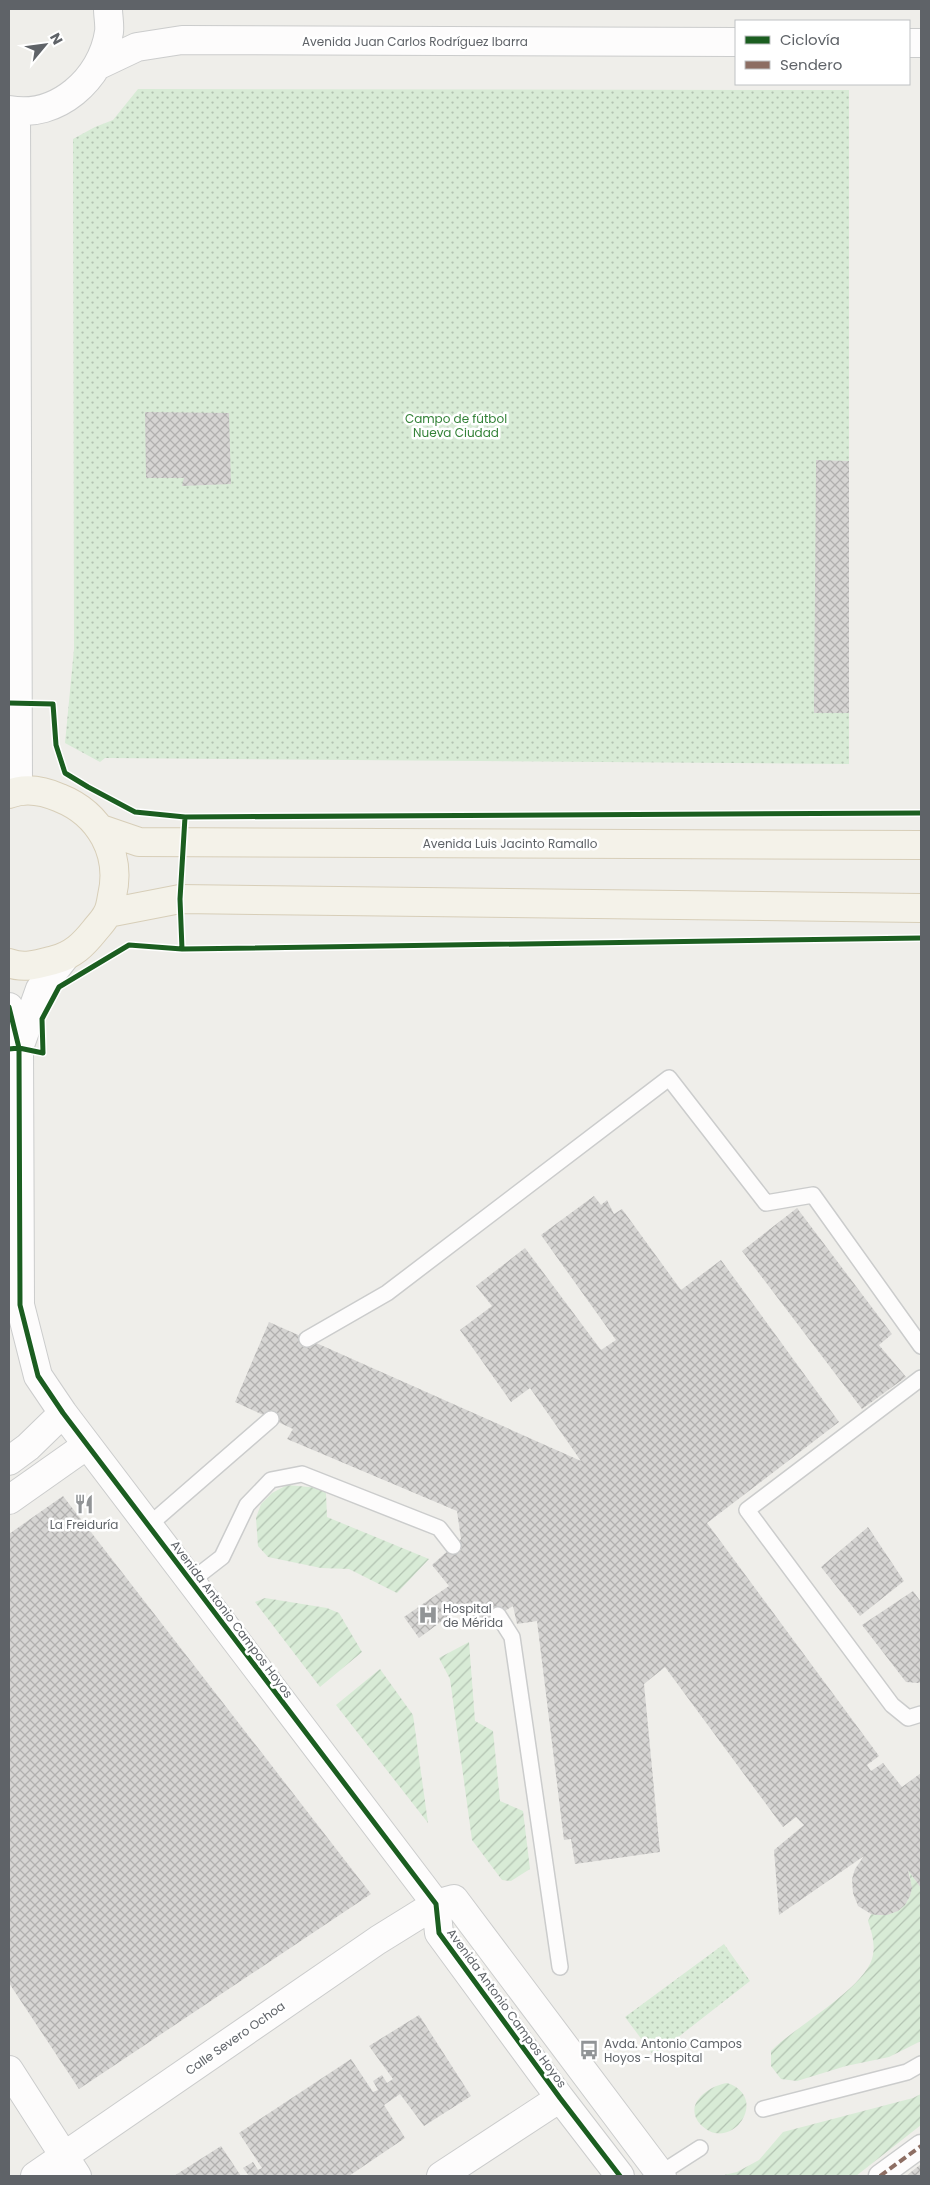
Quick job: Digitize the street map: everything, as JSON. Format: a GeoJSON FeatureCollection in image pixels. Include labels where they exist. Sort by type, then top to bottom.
{"type":"FeatureCollection","features":[{"type":"Feature","properties":{"kind":"main road"},"geometry":{"type":"LineString","coordinates":[[9,963],[30,966],[65,957],[82,947],[108,913],[115,883],[115,868],[108,841],[100,829],[77,805],[46,792],[13,792]]}},
{"type":"Feature","properties":{"kind":"main road","name":"Avenida Luis Jacinto Ramallo"},"geometry":{"type":"LineString","coordinates":[[100,829],[139,842],[921,845]]}},
{"type":"Feature","properties":{"kind":"main road"},"geometry":{"type":"LineString","coordinates":[[108,913],[180,899],[921,908]]}},
{"type":"Feature","properties":{"kind":"street"},"geometry":{"type":"LineString","coordinates":[[13,792],[12,111],[42,109],[67,99],[85,83],[99,65],[109,32],[108,9]]}},
{"type":"Feature","properties":{"kind":"street","name":"Avenida Juan Carlos Rodríguez Ibarra"},"geometry":{"type":"LineString","coordinates":[[99,65],[137,46],[182,40],[735,42]]}},
{"type":"Feature","properties":{"kind":"street","name":"Avenida Antonio Campos Hoyos"},"geometry":{"type":"LineString","coordinates":[[19,1048],[40,989],[65,957]]}},
{"type":"Feature","properties":{"kind":"street","name":"Avenida Antonio Campos Hoyos"},"geometry":{"type":"LineString","coordinates":[[9,1007],[19,1048],[20,1305],[38,1376],[87,1445],[436,1904],[439,1933],[560,2098],[620,2176]]}},
{"type":"Feature","properties":{"kind":"street"},"geometry":{"type":"LineString","coordinates":[[9,1461],[28,1447],[63,1412]]}},
{"type":"Feature","properties":{"kind":"street"},"geometry":{"type":"LineString","coordinates":[[9,1500],[87,1445]]}},
{"type":"Feature","properties":{"kind":"street","name":"Avenida Antonio Campos Hoyos"},"geometry":{"type":"LineString","coordinates":[[436,1904],[454,1899],[659,2175]]}},
{"type":"Feature","properties":{"kind":"street","name":"Calle Severo Ochoa"},"geometry":{"type":"LineString","coordinates":[[35,2176],[71,2166],[370,1945],[436,1904]]}},
{"type":"Feature","properties":{"kind":"street"},"geometry":{"type":"LineString","coordinates":[[9,2070],[71,2166]]}},
{"type":"Feature","properties":{"kind":"street"},"geometry":{"type":"LineString","coordinates":[[441,2176],[560,2098]]}},
{"type":"Feature","properties":{"kind":"street"},"geometry":{"type":"LineString","coordinates":[[880,2176],[921,2146]]}},
{"type":"Feature","properties":{"kind":"lane"},"geometry":{"type":"LineString","coordinates":[[307,1339],[387,1293],[669,1078],[766,1203],[813,1194],[921,1346]]}},
{"type":"Feature","properties":{"kind":"lane"},"geometry":{"type":"LineString","coordinates":[[921,1378],[747,1510],[892,1705],[908,1718],[921,1714]]}},
{"type":"Feature","properties":{"kind":"lane"},"geometry":{"type":"LineString","coordinates":[[149,1525],[271,1419]]}},
{"type":"Feature","properties":{"kind":"lane"},"geometry":{"type":"LineString","coordinates":[[191,1581],[222,1558],[247,1505],[271,1480],[302,1474],[439,1528],[454,1546]]}},
{"type":"Feature","properties":{"kind":"lane"},"geometry":{"type":"LineString","coordinates":[[498,1615],[512,1637],[560,1967]]}},
{"type":"Feature","properties":{"kind":"lane"},"geometry":{"type":"LineString","coordinates":[[763,2109],[907,2072],[921,2064]]}},
{"type":"Feature","properties":{"kind":"lane"},"geometry":{"type":"LineString","coordinates":[[659,2175],[700,2148]]}},
{"type":"Feature","properties":{"kind":"green space","name":"Campo de fútbol Nueva Ciudad"},"geometry":{"type":"Polygon","coordinates":[[[138,89],[849,90],[849,764],[105,758],[100,762],[65,743],[74,649],[73,139],[113,120],[138,89]]]}},
{"type":"Feature","properties":{"kind":"green space"},"geometry":{"type":"Polygon","coordinates":[[[287,1485],[320,1488],[326,1493],[327,1517],[429,1559],[397,1593],[349,1569],[321,1568],[268,1557],[258,1546],[256,1518],[261,1504],[272,1493],[287,1485]]]}},
{"type":"Feature","properties":{"kind":"green space"},"geometry":{"type":"Polygon","coordinates":[[[265,1598],[327,1608],[339,1613],[362,1652],[320,1687],[255,1602],[265,1598]]]}},
{"type":"Feature","properties":{"kind":"green space"},"geometry":{"type":"Polygon","coordinates":[[[469,1642],[475,1721],[493,1731],[500,1801],[523,1811],[530,1869],[511,1881],[502,1880],[472,1840],[450,1679],[439,1658],[469,1642]]]}},
{"type":"Feature","properties":{"kind":"green space"},"geometry":{"type":"Polygon","coordinates":[[[380,1669],[413,1715],[428,1823],[336,1705],[380,1669]]]}},
{"type":"Feature","properties":{"kind":"green space"},"geometry":{"type":"Polygon","coordinates":[[[908,1870],[921,1888],[921,2041],[889,2057],[846,2066],[797,2081],[781,2079],[771,2066],[771,2051],[842,1995],[866,1971],[872,1959],[874,1949],[868,1921],[871,1914],[882,1915],[891,1913],[905,1905],[911,1890],[908,1870]]]}},
{"type":"Feature","properties":{"kind":"green space"},"geometry":{"type":"Polygon","coordinates":[[[724,1944],[750,1981],[654,2056],[625,2017],[724,1944]]]}},
{"type":"Feature","properties":{"kind":"green space"},"geometry":{"type":"Polygon","coordinates":[[[727,2083],[740,2090],[746,2100],[746,2110],[742,2120],[734,2129],[724,2133],[713,2132],[701,2125],[696,2118],[694,2110],[705,2092],[727,2083]]]}},
{"type":"Feature","properties":{"kind":"green space"},"geometry":{"type":"Polygon","coordinates":[[[921,2094],[921,2125],[856,2176],[720,2176],[737,2172],[759,2160],[783,2132],[913,2098],[921,2094]]]}},
{"type":"Feature","properties":{"kind":"building"},"geometry":{"type":"Polygon","coordinates":[[[145,412],[229,413],[231,484],[182,486],[184,478],[146,478],[145,412]]]}},
{"type":"Feature","properties":{"kind":"building"},"geometry":{"type":"Polygon","coordinates":[[[816,460],[849,461],[849,713],[814,713],[816,460]]]}},
{"type":"Feature","properties":{"kind":"building"},"geometry":{"type":"Polygon","coordinates":[[[594,1196],[601,1205],[607,1200],[614,1214],[622,1209],[681,1290],[721,1260],[839,1422],[707,1523],[879,1756],[867,1765],[871,1771],[883,1763],[902,1787],[921,1773],[921,1888],[908,1870],[912,1888],[905,1905],[898,1911],[887,1915],[877,1915],[871,1914],[858,1906],[853,1893],[852,1879],[855,1869],[864,1856],[779,1915],[774,1850],[804,1825],[796,1817],[783,1827],[665,1667],[644,1684],[660,1852],[575,1864],[571,1839],[564,1840],[537,1621],[517,1624],[513,1606],[480,1626],[465,1604],[419,1638],[404,1617],[449,1586],[432,1565],[461,1539],[457,1511],[287,1439],[293,1429],[235,1402],[269,1322],[581,1461],[530,1388],[511,1402],[460,1330],[492,1306],[476,1286],[525,1248],[601,1350],[616,1340],[541,1235],[594,1196]]]}},
{"type":"Feature","properties":{"kind":"building"},"geometry":{"type":"Polygon","coordinates":[[[797,1208],[892,1334],[879,1345],[906,1377],[862,1409],[742,1251],[797,1208]]]}},
{"type":"Feature","properties":{"kind":"building"},"geometry":{"type":"Polygon","coordinates":[[[63,1496],[371,1894],[79,2089],[9,1983],[9,1534],[63,1496]]]}},
{"type":"Feature","properties":{"kind":"building"},"geometry":{"type":"Polygon","coordinates":[[[868,1527],[904,1581],[860,1616],[821,1567],[868,1527]]]}},
{"type":"Feature","properties":{"kind":"building"},"geometry":{"type":"Polygon","coordinates":[[[913,1591],[921,1602],[921,1682],[918,1683],[906,1682],[862,1625],[913,1591]]]}},
{"type":"Feature","properties":{"kind":"building"},"geometry":{"type":"Polygon","coordinates":[[[419,2015],[471,2096],[424,2126],[400,2094],[384,2105],[405,2138],[349,2176],[249,2176],[243,2168],[253,2162],[258,2170],[262,2168],[239,2133],[351,2059],[373,2092],[378,2090],[373,2081],[382,2075],[387,2083],[393,2079],[369,2046],[419,2015]]]}},
{"type":"Feature","properties":{"kind":"building"},"geometry":{"type":"Polygon","coordinates":[[[221,2146],[241,2176],[174,2176],[221,2146]]]}},
{"type":"Feature","properties":{"kind":"building"},"geometry":{"type":"Polygon","coordinates":[[[921,2164],[921,2176],[906,2176],[921,2164]]]}},
{"type":"Feature","properties":{"kind":"marked path"},"geometry":{"type":"LineString","coordinates":[[880,2176],[921,2146]]}},
{"type":"Feature","properties":{"kind":"cycle path"},"geometry":{"type":"LineString","coordinates":[[9,703],[53,704],[56,745],[65,773],[135,812],[185,817],[921,813]]}},
{"type":"Feature","properties":{"kind":"cycle path"},"geometry":{"type":"LineString","coordinates":[[182,949],[180,899],[185,817]]}},
{"type":"Feature","properties":{"kind":"cycle path"},"geometry":{"type":"LineString","coordinates":[[9,1049],[19,1048],[43,1053],[42,1019],[59,987],[129,945],[182,949],[921,938]]}},
{"type":"Feature","properties":{"kind":"cycle path"},"geometry":{"type":"LineString","coordinates":[[9,1007],[19,1048],[20,1305],[38,1376],[63,1413],[436,1904],[439,1933],[560,2098],[620,2176]]}},
{"type":"Feature","properties":{"kind":"place","name":"La Freiduría"},"geometry":{"type":"Point","coordinates":[84,1504]}},
{"type":"Feature","properties":{"kind":"place","name":"Hospital de Mérida"},"geometry":{"type":"Point","coordinates":[428,1615]}},
{"type":"Feature","properties":{"kind":"place","name":"Avda. Antonio Campos Hoyos - Hospital"},"geometry":{"type":"Point","coordinates":[589,2050]}}]}
